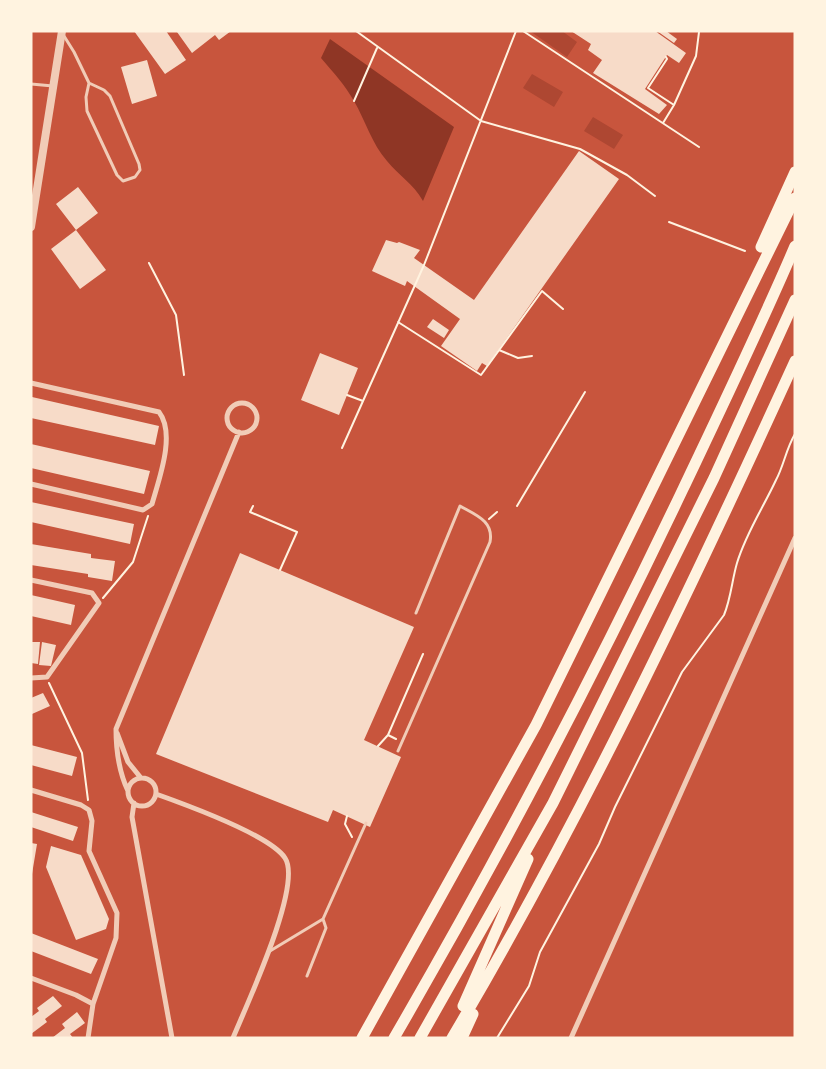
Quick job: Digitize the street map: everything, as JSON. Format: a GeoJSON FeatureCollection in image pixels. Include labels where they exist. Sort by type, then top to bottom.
{"type":"FeatureCollection","features":[{"type":"Feature","properties":{"kind":"highway"},"geometry":{"type":"LineString","coordinates":[[723,344],[753,266],[795,172]]}},
{"type":"Feature","properties":{"kind":"highway"},"geometry":{"type":"LineString","coordinates":[[362,1038],[536,724],[795,198]]}},
{"type":"Feature","properties":{"kind":"highway"},"geometry":{"type":"LineString","coordinates":[[394,1038],[459,925],[630,600],[795,246]]}},
{"type":"Feature","properties":{"kind":"highway"},"geometry":{"type":"LineString","coordinates":[[450,1038],[553,803],[714,478],[795,300]]}},
{"type":"Feature","properties":{"kind":"highway"},"geometry":{"type":"LineString","coordinates":[[450,1038],[495,964],[660,650],[736,491],[795,361]]}},
{"type":"Feature","properties":{"kind":"highway"},"geometry":{"type":"LineString","coordinates":[[420,1038],[553,803]]}},
{"type":"Feature","properties":{"kind":"highway"},"geometry":{"type":"LineString","coordinates":[[462,1038],[495,964]]}},
{"type":"Feature","properties":{"kind":"street"},"geometry":{"type":"LineString","coordinates":[[31,227],[62,32]]}},
{"type":"Feature","properties":{"kind":"street"},"geometry":{"type":"LineString","coordinates":[[31,383],[159,412],[164,418],[167,428],[163,463],[152,504],[149,508],[143,510],[31,484]]}},
{"type":"Feature","properties":{"kind":"street"},"geometry":{"type":"LineString","coordinates":[[244,403],[256,412],[256,421],[252,429],[239,432],[230,428],[227,413],[234,405],[244,403]]}},
{"type":"Feature","properties":{"kind":"street"},"geometry":{"type":"LineString","coordinates":[[128,791],[132,782],[141,778],[152,782],[156,788],[156,794],[147,805],[140,806],[129,797],[120,767],[116,744],[116,729],[239,432]]}},
{"type":"Feature","properties":{"kind":"street"},"geometry":{"type":"LineString","coordinates":[[571,1038],[795,538]]}},
{"type":"Feature","properties":{"kind":"street"},"geometry":{"type":"LineString","coordinates":[[31,580],[92,593],[99,603],[46,677],[31,678]]}},
{"type":"Feature","properties":{"kind":"street"},"geometry":{"type":"LineString","coordinates":[[116,729],[128,762],[141,778]]}},
{"type":"Feature","properties":{"kind":"street"},"geometry":{"type":"LineString","coordinates":[[31,790],[81,805],[89,810],[92,821],[89,851],[117,912],[116,938],[93,1004],[88,1038]]}},
{"type":"Feature","properties":{"kind":"street"},"geometry":{"type":"LineString","coordinates":[[156,794],[241,828],[269,843],[284,855],[289,863],[288,887],[269,951],[233,1038]]}},
{"type":"Feature","properties":{"kind":"street"},"geometry":{"type":"LineString","coordinates":[[134,803],[132,818],[172,1038]]}},
{"type":"Feature","properties":{"kind":"street"},"geometry":{"type":"LineString","coordinates":[[31,978],[76,995],[93,1004]]}},
{"type":"Feature","properties":{"kind":"lane"},"geometry":{"type":"LineString","coordinates":[[62,32],[90,83],[104,90],[113,101],[139,164],[140,170],[135,177],[123,180],[117,175],[87,111],[86,97],[90,83]]}},
{"type":"Feature","properties":{"kind":"lane"},"geometry":{"type":"LineString","coordinates":[[31,84],[54,86]]}},
{"type":"Feature","properties":{"kind":"lane"},"geometry":{"type":"LineString","coordinates":[[398,751],[490,542],[491,531],[487,522],[460,506],[416,613]]}},
{"type":"Feature","properties":{"kind":"lane"},"geometry":{"type":"LineString","coordinates":[[269,951],[323,919],[366,823]]}},
{"type":"Feature","properties":{"kind":"lane"},"geometry":{"type":"LineString","coordinates":[[307,976],[326,928],[323,919]]}},
{"type":"Feature","properties":{"kind":"path"},"geometry":{"type":"LineString","coordinates":[[356,31],[481,121],[580,148],[627,175],[655,196]]}},
{"type":"Feature","properties":{"kind":"path"},"geometry":{"type":"LineString","coordinates":[[342,448],[424,265],[516,31]]}},
{"type":"Feature","properties":{"kind":"path"},"geometry":{"type":"LineString","coordinates":[[523,31],[699,147]]}},
{"type":"Feature","properties":{"kind":"path"},"geometry":{"type":"LineString","coordinates":[[663,123],[674,105],[696,56],[699,32]]}},
{"type":"Feature","properties":{"kind":"path"},"geometry":{"type":"LineString","coordinates":[[354,101],[378,47]]}},
{"type":"Feature","properties":{"kind":"path"},"geometry":{"type":"LineString","coordinates":[[666,57],[668,59],[648,88],[674,105]]}},
{"type":"Feature","properties":{"kind":"path"},"geometry":{"type":"LineString","coordinates":[[669,222],[745,251]]}},
{"type":"Feature","properties":{"kind":"path"},"geometry":{"type":"LineString","coordinates":[[149,263],[176,315],[184,375]]}},
{"type":"Feature","properties":{"kind":"path"},"geometry":{"type":"LineString","coordinates":[[398,322],[481,375],[542,291],[563,309]]}},
{"type":"Feature","properties":{"kind":"path"},"geometry":{"type":"LineString","coordinates":[[499,350],[518,358],[532,356]]}},
{"type":"Feature","properties":{"kind":"path"},"geometry":{"type":"LineString","coordinates":[[517,506],[585,392]]}},
{"type":"Feature","properties":{"kind":"path"},"geometry":{"type":"LineString","coordinates":[[347,395],[363,401]]}},
{"type":"Feature","properties":{"kind":"path"},"geometry":{"type":"LineString","coordinates":[[497,1038],[529,986],[540,952],[599,844],[615,807],[678,680],[724,614],[728,605],[737,563],[750,530],[778,477],[789,444],[795,434]]}},
{"type":"Feature","properties":{"kind":"path"},"geometry":{"type":"LineString","coordinates":[[99,603],[133,562],[152,504]]}},
{"type":"Feature","properties":{"kind":"path"},"geometry":{"type":"LineString","coordinates":[[252,506],[250,512],[297,532],[280,570]]}},
{"type":"Feature","properties":{"kind":"path"},"geometry":{"type":"LineString","coordinates":[[487,522],[497,512]]}},
{"type":"Feature","properties":{"kind":"path"},"geometry":{"type":"LineString","coordinates":[[378,746],[388,735],[423,654]]}},
{"type":"Feature","properties":{"kind":"path"},"geometry":{"type":"LineString","coordinates":[[46,677],[82,753],[89,810]]}},
{"type":"Feature","properties":{"kind":"path"},"geometry":{"type":"LineString","coordinates":[[388,735],[398,740]]}},
{"type":"Feature","properties":{"kind":"path"},"geometry":{"type":"LineString","coordinates":[[347,816],[345,824],[355,842]]}},
{"type":"Feature","properties":{"kind":"shaded area"},"geometry":{"type":"Polygon","coordinates":[[[530,31],[562,31],[577,42],[567,57],[530,31]]]}},
{"type":"Feature","properties":{"kind":"shaded area"},"geometry":{"type":"Polygon","coordinates":[[[330,39],[454,127],[423,201],[415,189],[382,154],[350,95],[321,58],[330,39]]]}},
{"type":"Feature","properties":{"kind":"shaded area"},"geometry":{"type":"Polygon","coordinates":[[[532,74],[563,92],[554,107],[523,88],[532,74]]]}},
{"type":"Feature","properties":{"kind":"shaded area"},"geometry":{"type":"Polygon","coordinates":[[[593,117],[623,135],[614,149],[584,131],[593,117]]]}},
{"type":"Feature","properties":{"kind":"building"},"geometry":{"type":"Polygon","coordinates":[[[134,31],[166,31],[186,60],[165,74],[134,31]]]}},
{"type":"Feature","properties":{"kind":"building"},"geometry":{"type":"Polygon","coordinates":[[[178,31],[231,31],[219,40],[215,35],[192,53],[178,31]]]}},
{"type":"Feature","properties":{"kind":"building"},"geometry":{"type":"Polygon","coordinates":[[[571,31],[655,31],[686,53],[679,63],[667,55],[645,89],[667,105],[659,114],[593,73],[602,60],[588,50],[591,44],[571,31]]]}},
{"type":"Feature","properties":{"kind":"building"},"geometry":{"type":"Polygon","coordinates":[[[657,31],[666,31],[677,39],[674,43],[657,31]]]}},
{"type":"Feature","properties":{"kind":"building"},"geometry":{"type":"Polygon","coordinates":[[[147,60],[157,96],[132,104],[121,67],[147,60]]]}},
{"type":"Feature","properties":{"kind":"building"},"geometry":{"type":"Polygon","coordinates":[[[579,151],[619,179],[487,366],[482,363],[477,371],[441,346],[460,319],[407,281],[405,286],[372,271],[386,240],[399,242],[420,250],[414,258],[474,300],[579,151]]]}},
{"type":"Feature","properties":{"kind":"building"},"geometry":{"type":"Polygon","coordinates":[[[78,187],[98,213],[76,230],[56,204],[78,187]]]}},
{"type":"Feature","properties":{"kind":"building"},"geometry":{"type":"Polygon","coordinates":[[[76,230],[106,270],[80,289],[51,249],[76,230]]]}},
{"type":"Feature","properties":{"kind":"building"},"geometry":{"type":"Polygon","coordinates":[[[433,319],[449,330],[444,338],[427,327],[433,319]]]}},
{"type":"Feature","properties":{"kind":"building"},"geometry":{"type":"Polygon","coordinates":[[[320,353],[358,368],[339,415],[301,400],[320,353]]]}},
{"type":"Feature","properties":{"kind":"building"},"geometry":{"type":"Polygon","coordinates":[[[32,397],[159,426],[155,445],[31,418],[32,397]]]}},
{"type":"Feature","properties":{"kind":"building"},"geometry":{"type":"Polygon","coordinates":[[[31,444],[150,471],[144,494],[31,468],[31,444]]]}},
{"type":"Feature","properties":{"kind":"building"},"geometry":{"type":"Polygon","coordinates":[[[31,502],[134,524],[130,544],[31,522],[31,502]]]}},
{"type":"Feature","properties":{"kind":"building"},"geometry":{"type":"Polygon","coordinates":[[[31,544],[91,554],[91,558],[115,561],[112,581],[88,577],[88,574],[31,565],[31,544]]]}},
{"type":"Feature","properties":{"kind":"building"},"geometry":{"type":"Polygon","coordinates":[[[240,553],[414,627],[364,740],[401,757],[370,827],[333,810],[328,822],[156,754],[240,553]]]}},
{"type":"Feature","properties":{"kind":"building"},"geometry":{"type":"Polygon","coordinates":[[[31,595],[75,605],[71,625],[31,616],[31,595]]]}},
{"type":"Feature","properties":{"kind":"building"},"geometry":{"type":"Polygon","coordinates":[[[31,642],[40,642],[38,664],[31,663],[31,642]]]}},
{"type":"Feature","properties":{"kind":"building"},"geometry":{"type":"Polygon","coordinates":[[[42,642],[56,645],[51,666],[39,665],[42,642]]]}},
{"type":"Feature","properties":{"kind":"building"},"geometry":{"type":"Polygon","coordinates":[[[43,693],[50,706],[32,714],[31,698],[43,693]]]}},
{"type":"Feature","properties":{"kind":"building"},"geometry":{"type":"Polygon","coordinates":[[[31,745],[77,757],[72,776],[31,765],[31,745]]]}},
{"type":"Feature","properties":{"kind":"building"},"geometry":{"type":"Polygon","coordinates":[[[31,812],[78,827],[73,841],[31,827],[31,812]]]}},
{"type":"Feature","properties":{"kind":"building"},"geometry":{"type":"Polygon","coordinates":[[[31,843],[37,844],[32,874],[31,874],[31,843]]]}},
{"type":"Feature","properties":{"kind":"building"},"geometry":{"type":"Polygon","coordinates":[[[51,846],[81,855],[109,919],[106,929],[76,940],[46,867],[51,846]]]}},
{"type":"Feature","properties":{"kind":"building"},"geometry":{"type":"Polygon","coordinates":[[[31,933],[98,959],[91,974],[31,951],[31,933]]]}},
{"type":"Feature","properties":{"kind":"building"},"geometry":{"type":"Polygon","coordinates":[[[53,996],[62,1006],[45,1019],[47,1022],[31,1034],[31,1017],[39,1011],[37,1008],[53,996]]]}},
{"type":"Feature","properties":{"kind":"building"},"geometry":{"type":"Polygon","coordinates":[[[77,1012],[85,1023],[70,1034],[73,1038],[52,1038],[65,1028],[62,1024],[77,1012]]]}}]}
